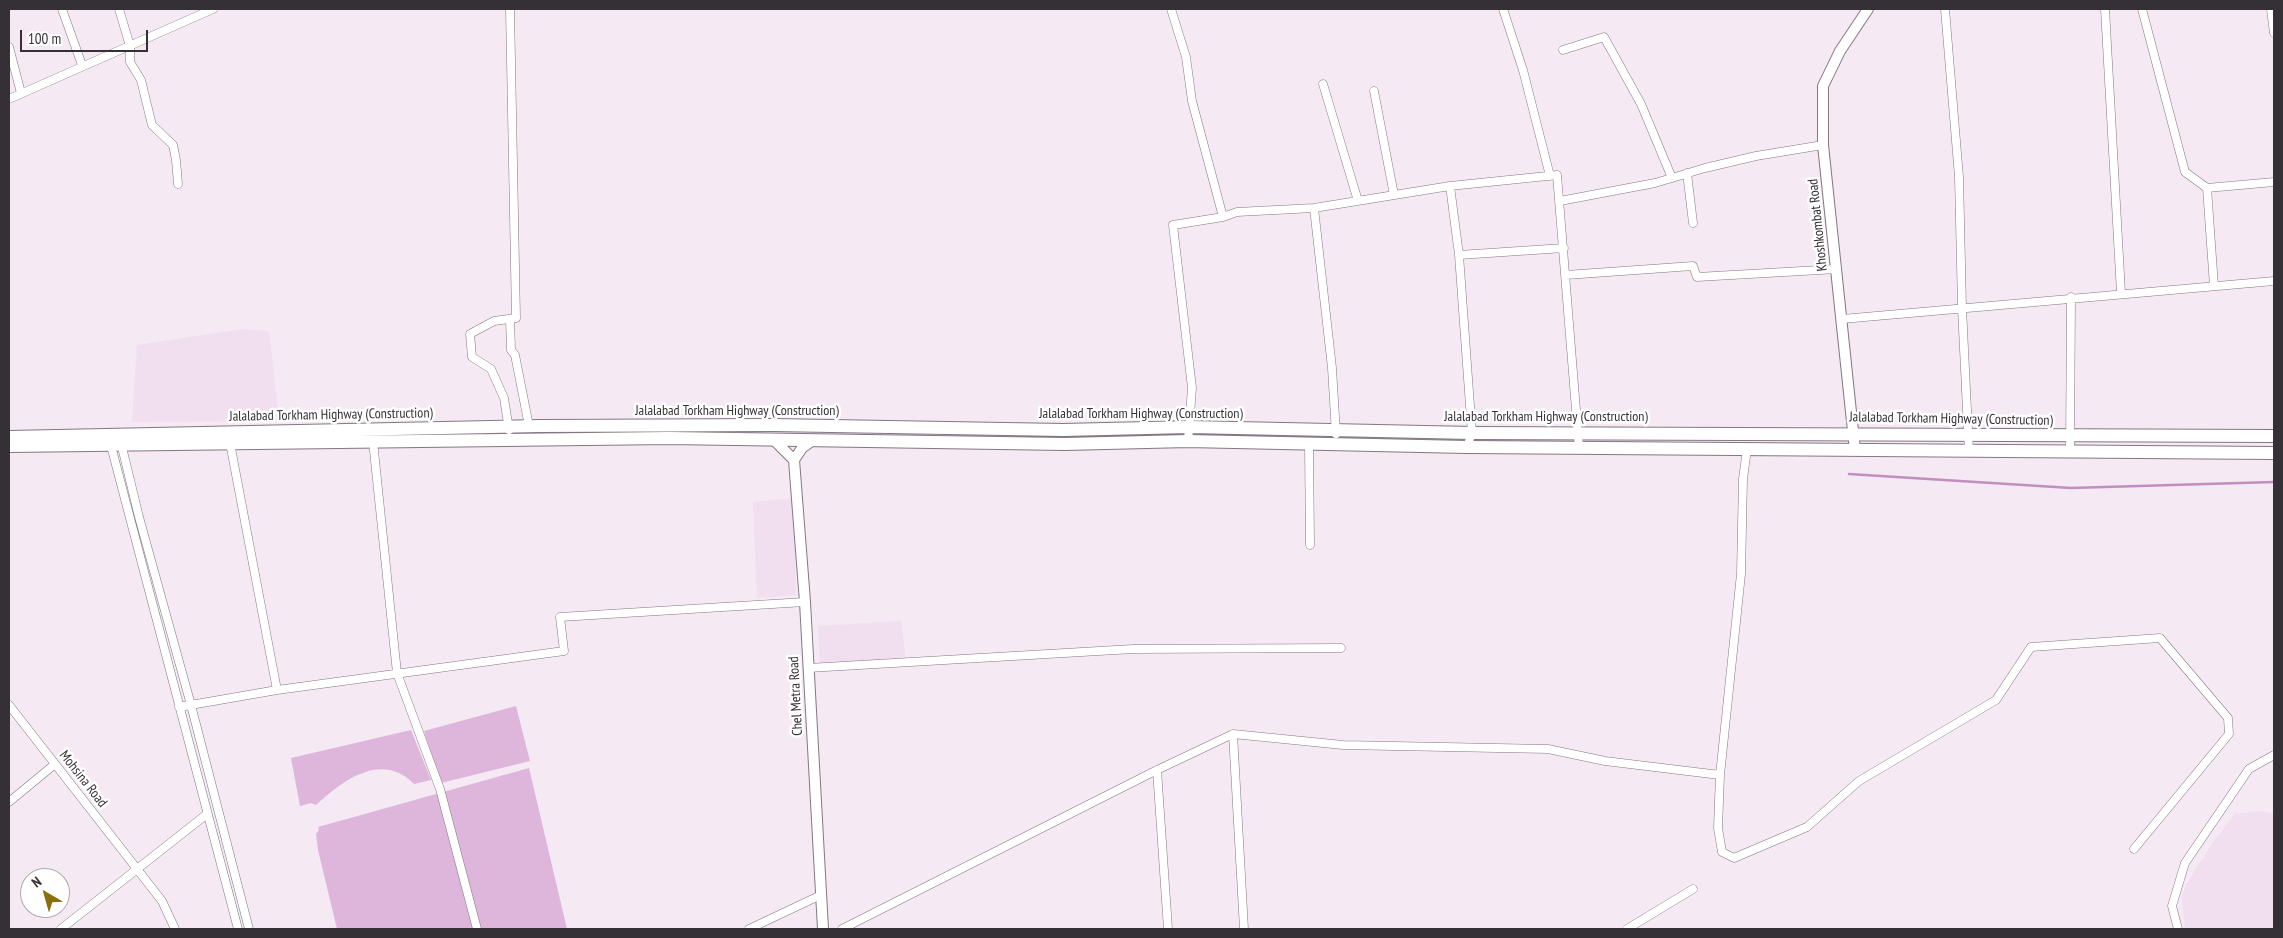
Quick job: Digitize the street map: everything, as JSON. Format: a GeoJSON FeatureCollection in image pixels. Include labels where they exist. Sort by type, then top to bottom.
{"type":"FeatureCollection","features":[{"type":"Feature","properties":{"kind":"highway","name":"Jalalabad Torkham Highway (Construction)"},"geometry":{"type":"LineString","coordinates":[[9,437],[115,439],[509,433],[529,426],[773,425],[1063,430],[1189,427],[1532,434],[1578,432],[2274,436]]}},
{"type":"Feature","properties":{"kind":"highway"},"geometry":{"type":"LineString","coordinates":[[509,433],[1065,444],[1188,441],[1467,447],[2274,453]]}},
{"type":"Feature","properties":{"kind":"highway"},"geometry":{"type":"LineString","coordinates":[[9,446],[115,439],[230,443],[373,441],[440,434]]}},
{"type":"Feature","properties":{"kind":"highway"},"geometry":{"type":"LineString","coordinates":[[1505,447],[1532,434]]}},
{"type":"Feature","properties":{"kind":"highway"},"geometry":{"type":"LineString","coordinates":[[2227,436],[2257,452]]}},
{"type":"Feature","properties":{"kind":"street"},"geometry":{"type":"LineString","coordinates":[[62,9],[82,65]]}},
{"type":"Feature","properties":{"kind":"street"},"geometry":{"type":"LineString","coordinates":[[119,9],[130,46],[130,62],[141,80],[152,125],[173,145],[178,184]]}},
{"type":"Feature","properties":{"kind":"street"},"geometry":{"type":"LineString","coordinates":[[9,99],[82,65],[213,9]]}},
{"type":"Feature","properties":{"kind":"street"},"geometry":{"type":"LineString","coordinates":[[509,433],[504,398],[491,369],[472,357],[470,334],[494,321],[516,318],[510,9]]}},
{"type":"Feature","properties":{"kind":"street"},"geometry":{"type":"LineString","coordinates":[[1171,9],[1186,57],[1192,102],[1223,217]]}},
{"type":"Feature","properties":{"kind":"street"},"geometry":{"type":"LineString","coordinates":[[1503,9],[1523,70],[1550,176]]}},
{"type":"Feature","properties":{"kind":"street","name":"Khoshkombat Road"},"geometry":{"type":"LineString","coordinates":[[1855,450],[1823,145],[1823,86],[1840,51],[1868,9]]}},
{"type":"Feature","properties":{"kind":"street"},"geometry":{"type":"LineString","coordinates":[[1945,9],[1959,177],[1962,308],[1969,451]]}},
{"type":"Feature","properties":{"kind":"street"},"geometry":{"type":"LineString","coordinates":[[2105,9],[2121,293]]}},
{"type":"Feature","properties":{"kind":"street"},"geometry":{"type":"LineString","coordinates":[[2142,9],[2184,172],[2207,188],[2274,182]]}},
{"type":"Feature","properties":{"kind":"street"},"geometry":{"type":"LineString","coordinates":[[2271,9],[2274,33]]}},
{"type":"Feature","properties":{"kind":"street"},"geometry":{"type":"LineString","coordinates":[[1563,50],[1604,37],[1641,104],[1672,178]]}},
{"type":"Feature","properties":{"kind":"street"},"geometry":{"type":"LineString","coordinates":[[9,47],[21,93]]}},
{"type":"Feature","properties":{"kind":"street"},"geometry":{"type":"LineString","coordinates":[[1323,84],[1358,201]]}},
{"type":"Feature","properties":{"kind":"street"},"geometry":{"type":"LineString","coordinates":[[1374,91],[1394,195]]}},
{"type":"Feature","properties":{"kind":"street"},"geometry":{"type":"LineString","coordinates":[[1560,201],[1672,178],[1756,156],[1823,145]]}},
{"type":"Feature","properties":{"kind":"street"},"geometry":{"type":"LineString","coordinates":[[1687,173],[1693,223]]}},
{"type":"Feature","properties":{"kind":"street"},"geometry":{"type":"LineString","coordinates":[[1188,441],[1192,388],[1174,225],[1223,217],[1237,212],[1314,208],[1450,186],[1557,175],[1579,448]]}},
{"type":"Feature","properties":{"kind":"street"},"geometry":{"type":"LineString","coordinates":[[1450,186],[1458,255],[1472,433],[1467,447]]}},
{"type":"Feature","properties":{"kind":"street"},"geometry":{"type":"LineString","coordinates":[[2207,188],[2214,286]]}},
{"type":"Feature","properties":{"kind":"street"},"geometry":{"type":"LineString","coordinates":[[1314,208],[1338,430],[1332,445]]}},
{"type":"Feature","properties":{"kind":"street"},"geometry":{"type":"LineString","coordinates":[[1458,255],[1564,248]]}},
{"type":"Feature","properties":{"kind":"street"},"geometry":{"type":"LineString","coordinates":[[1566,275],[1693,266],[1697,277],[1837,269]]}},
{"type":"Feature","properties":{"kind":"street"},"geometry":{"type":"LineString","coordinates":[[1842,319],[2274,281]]}},
{"type":"Feature","properties":{"kind":"street"},"geometry":{"type":"LineString","coordinates":[[2070,452],[2071,298]]}},
{"type":"Feature","properties":{"kind":"street"},"geometry":{"type":"LineString","coordinates":[[510,319],[511,350],[515,355],[529,426]]}},
{"type":"Feature","properties":{"kind":"street"},"geometry":{"type":"LineString","coordinates":[[115,439],[128,471],[248,927],[238,929],[224,878],[117,473],[115,439]]}},
{"type":"Feature","properties":{"kind":"street"},"geometry":{"type":"LineString","coordinates":[[773,439],[794,460],[802,448],[813,440]]}},
{"type":"Feature","properties":{"kind":"street"},"geometry":{"type":"LineString","coordinates":[[373,441],[397,674],[440,789],[477,929]]}},
{"type":"Feature","properties":{"kind":"street"},"geometry":{"type":"LineString","coordinates":[[230,443],[277,690]]}},
{"type":"Feature","properties":{"kind":"street"},"geometry":{"type":"LineString","coordinates":[[1309,445],[1310,545]]}},
{"type":"Feature","properties":{"kind":"street"},"geometry":{"type":"LineString","coordinates":[[1747,449],[1743,479],[1741,574],[1720,775],[1720,836],[1722,852],[1734,858],[1807,827],[1859,781],[1996,700],[2031,647],[2160,638],[2228,718],[2229,734],[2134,849]]}},
{"type":"Feature","properties":{"kind":"street","name":"Chel Metra Road"},"geometry":{"type":"LineString","coordinates":[[794,460],[805,602],[823,929]]}},
{"type":"Feature","properties":{"kind":"street"},"geometry":{"type":"LineString","coordinates":[[117,473],[128,471]]}},
{"type":"Feature","properties":{"kind":"street"},"geometry":{"type":"LineString","coordinates":[[179,707],[277,690],[564,651],[560,617],[805,602]]}},
{"type":"Feature","properties":{"kind":"street"},"geometry":{"type":"LineString","coordinates":[[808,668],[1133,649],[1341,648]]}},
{"type":"Feature","properties":{"kind":"street","name":"Mohsina Road"},"geometry":{"type":"LineString","coordinates":[[9,705],[162,901],[174,929]]}},
{"type":"Feature","properties":{"kind":"street"},"geometry":{"type":"LineString","coordinates":[[842,929],[1157,770],[1233,734],[1343,744],[1548,749],[1605,761],[1720,775]]}},
{"type":"Feature","properties":{"kind":"street"},"geometry":{"type":"LineString","coordinates":[[1233,734],[1244,929]]}},
{"type":"Feature","properties":{"kind":"street"},"geometry":{"type":"LineString","coordinates":[[2178,929],[2172,906],[2185,863],[2249,769],[2274,755]]}},
{"type":"Feature","properties":{"kind":"street"},"geometry":{"type":"LineString","coordinates":[[9,802],[55,764]]}},
{"type":"Feature","properties":{"kind":"street"},"geometry":{"type":"LineString","coordinates":[[1157,770],[1168,929]]}},
{"type":"Feature","properties":{"kind":"street"},"geometry":{"type":"LineString","coordinates":[[203,800],[214,797]]}},
{"type":"Feature","properties":{"kind":"street"},"geometry":{"type":"LineString","coordinates":[[61,929],[207,814]]}},
{"type":"Feature","properties":{"kind":"street"},"geometry":{"type":"LineString","coordinates":[[224,878],[234,876]]}},
{"type":"Feature","properties":{"kind":"street"},"geometry":{"type":"LineString","coordinates":[[1626,929],[1693,889]]}},
{"type":"Feature","properties":{"kind":"street"},"geometry":{"type":"LineString","coordinates":[[749,929],[822,896]]}},
{"type":"Feature","properties":{"kind":"shaded area"},"geometry":{"type":"Polygon","coordinates":[[[243,329],[269,331],[279,421],[132,422],[137,345],[243,329]]]}},
{"type":"Feature","properties":{"kind":"shaded area"},"geometry":{"type":"Polygon","coordinates":[[[794,498],[796,595],[757,598],[753,502],[794,498]]]}},
{"type":"Feature","properties":{"kind":"shaded area"},"geometry":{"type":"Polygon","coordinates":[[[901,621],[906,659],[820,666],[818,626],[901,621]]]}},
{"type":"Feature","properties":{"kind":"shaded area"},"geometry":{"type":"Polygon","coordinates":[[[516,706],[530,761],[441,783],[424,731],[516,706]]]}},
{"type":"Feature","properties":{"kind":"shaded area"},"geometry":{"type":"Polygon","coordinates":[[[411,730],[431,780],[414,784],[402,774],[389,770],[376,770],[350,779],[316,805],[311,803],[300,806],[291,758],[411,730]]]}},
{"type":"Feature","properties":{"kind":"shaded area"},"geometry":{"type":"Polygon","coordinates":[[[529,768],[567,929],[337,929],[318,850],[316,834],[319,830],[318,827],[529,768]]]}},
{"type":"Feature","properties":{"kind":"shaded area"},"geometry":{"type":"Polygon","coordinates":[[[2260,811],[2274,814],[2274,929],[2185,929],[2182,899],[2184,889],[2195,870],[2218,835],[2235,814],[2260,811]]]}},
{"type":"Feature","properties":{"kind":"waterway"},"geometry":{"type":"LineString","coordinates":[[1849,474],[2071,488],[2274,482]]}}]}
